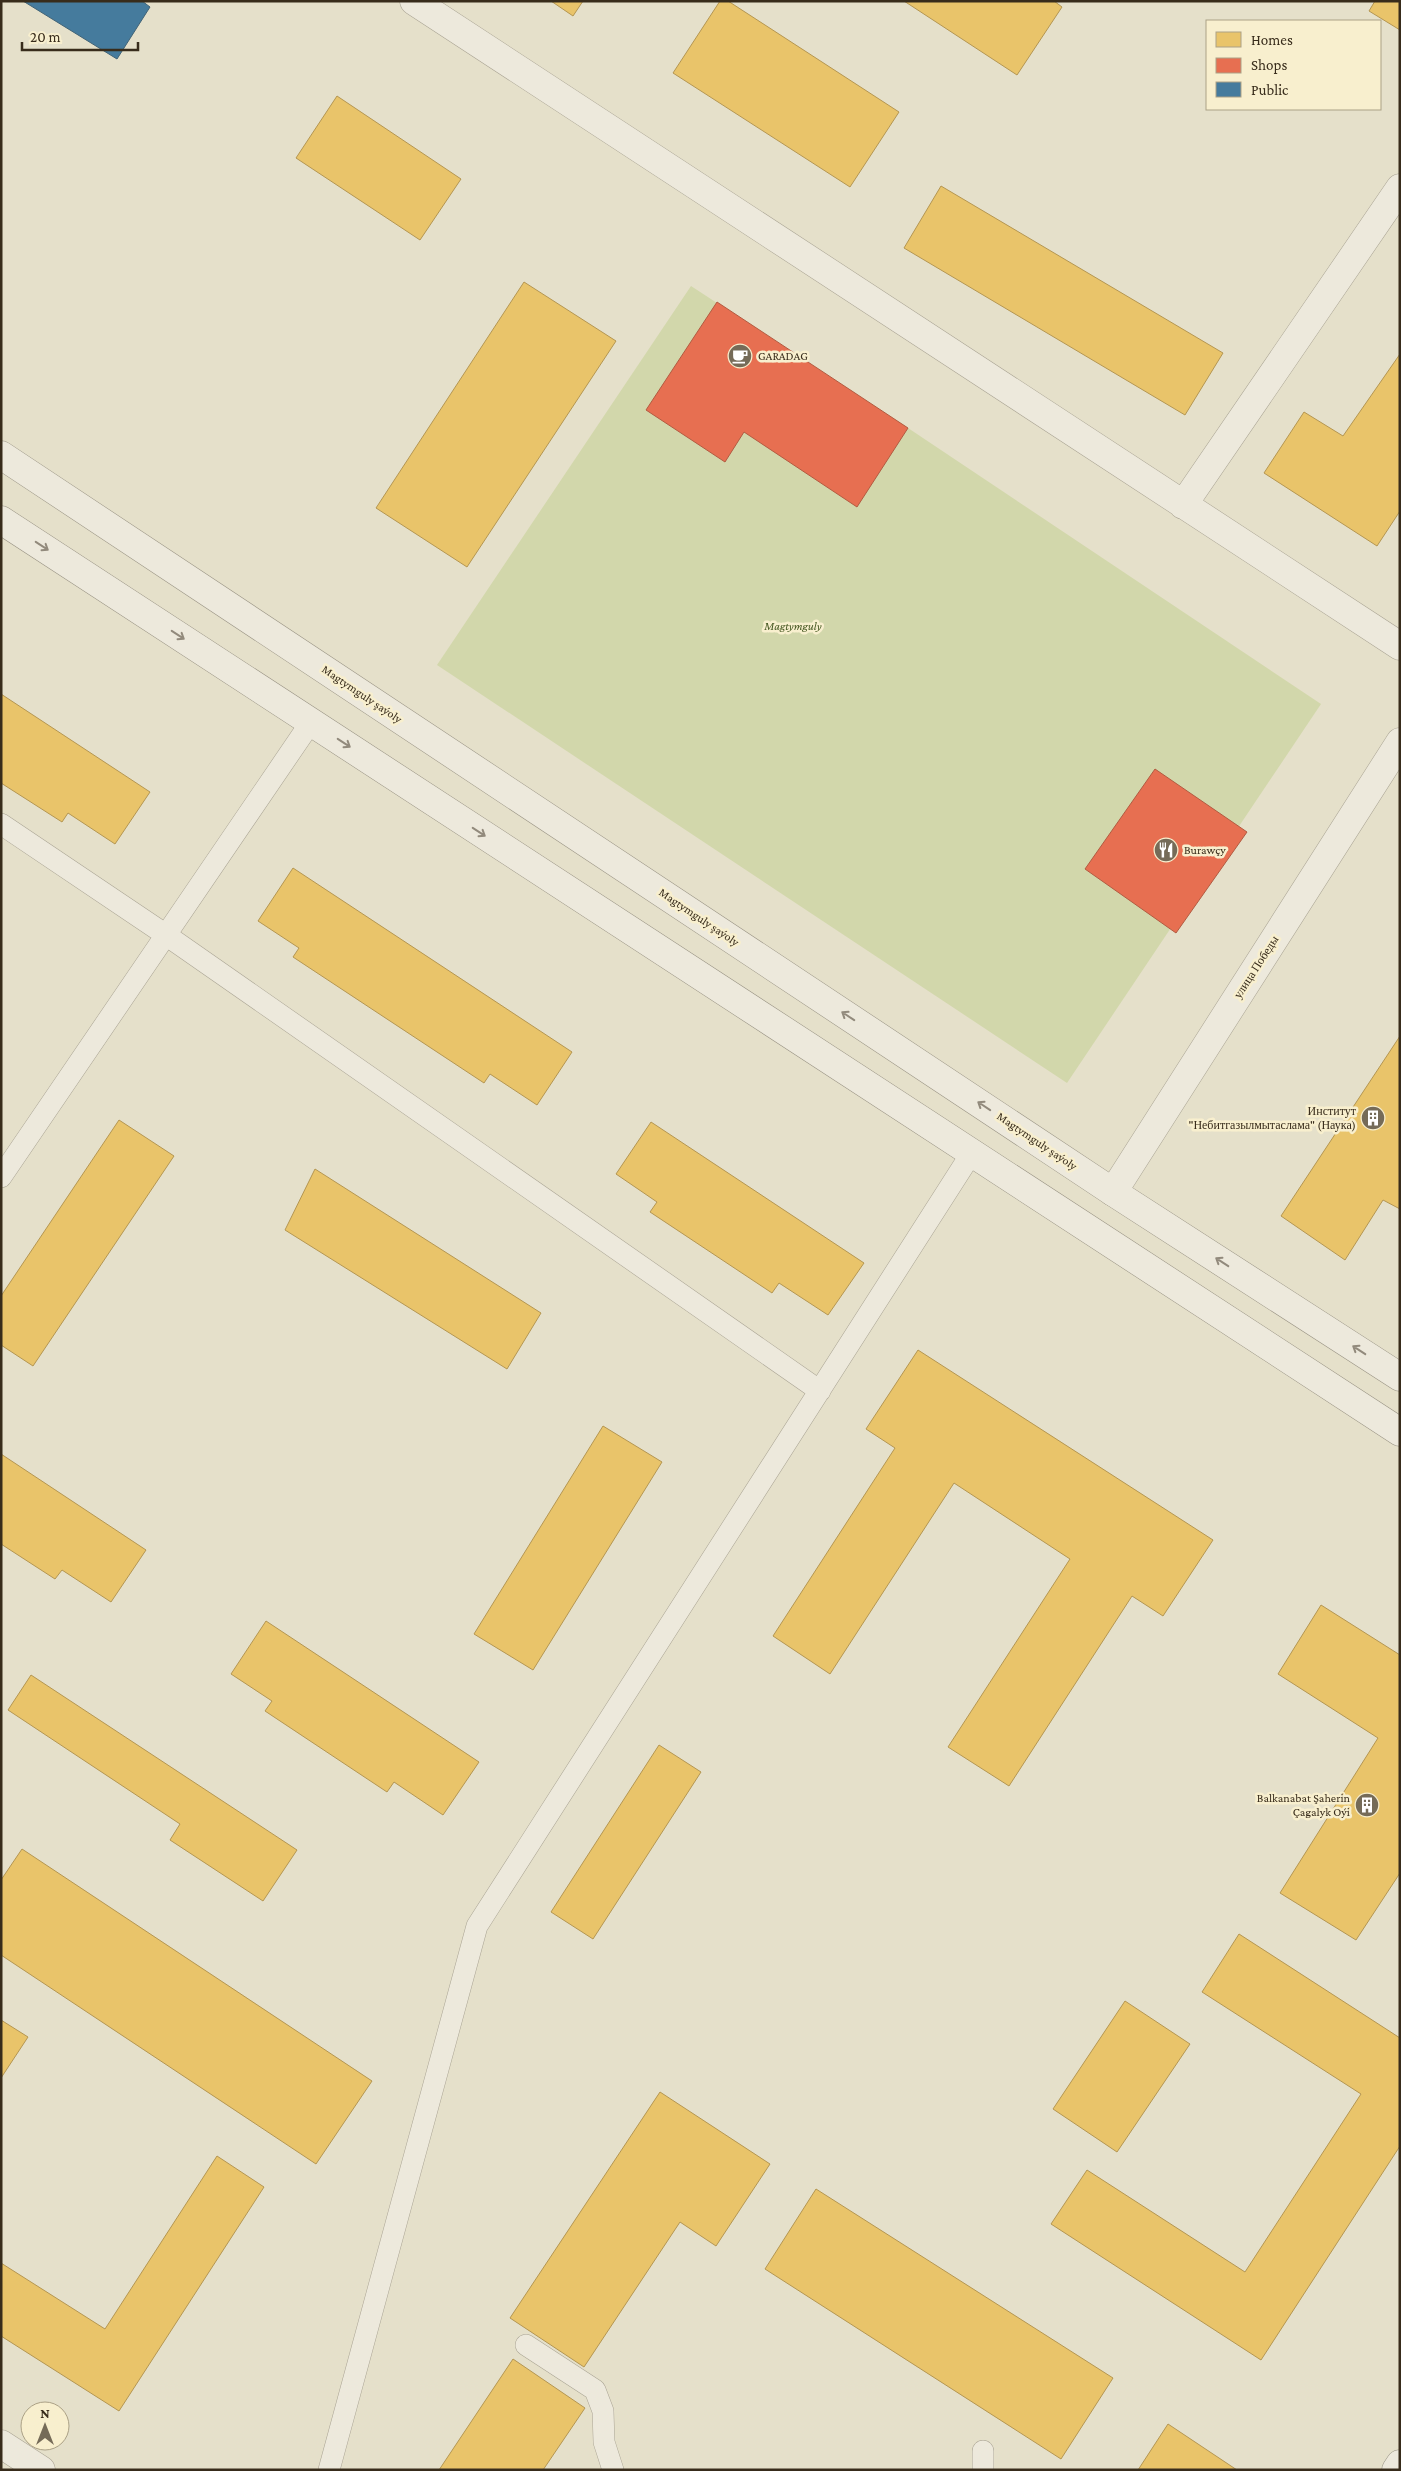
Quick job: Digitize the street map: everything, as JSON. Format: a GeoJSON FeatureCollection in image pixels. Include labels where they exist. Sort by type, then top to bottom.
{"type":"FeatureCollection","features":[{"type":"Feature","properties":{"kind":"street"},"geometry":{"type":"LineString","coordinates":[[414,1],[1400,646]]}},
{"type":"Feature","properties":{"kind":"street"},"geometry":{"type":"LineString","coordinates":[[1184,505],[1400,188]]}},
{"type":"Feature","properties":{"kind":"street","name":"Magtymguly şaýoly"},"geometry":{"type":"LineString","coordinates":[[1,454],[1113,1192],[1400,1377]]}},
{"type":"Feature","properties":{"kind":"street"},"geometry":{"type":"LineString","coordinates":[[1,520],[1400,1432]]}},
{"type":"Feature","properties":{"kind":"street","name":"улица Победы"},"geometry":{"type":"LineString","coordinates":[[1113,1192],[1400,742]]}},
{"type":"Feature","properties":{"kind":"street"},"geometry":{"type":"LineString","coordinates":[[1,2444],[41,2470]]}},
{"type":"Feature","properties":{"kind":"street"},"geometry":{"type":"LineString","coordinates":[[1396,2470],[1400,2464]]}},
{"type":"Feature","properties":{"kind":"lane"},"geometry":{"type":"LineString","coordinates":[[1,1177],[311,722]]}},
{"type":"Feature","properties":{"kind":"lane"},"geometry":{"type":"LineString","coordinates":[[1,824],[166,935],[820,1391]]}},
{"type":"Feature","properties":{"kind":"lane"},"geometry":{"type":"LineString","coordinates":[[330,2470],[477,1926],[971,1154]]}},
{"type":"Feature","properties":{"kind":"lane"},"geometry":{"type":"LineString","coordinates":[[526,2345],[595,2390],[603,2411],[604,2442],[613,2470]]}},
{"type":"Feature","properties":{"kind":"green space","name":"Magtymguly"},"geometry":{"type":"Polygon","coordinates":[[[691,286],[908,428],[1321,704],[1067,1083],[437,665],[691,286]]]}},
{"type":"Feature","properties":{"kind":"building: Homes"},"geometry":{"type":"Polygon","coordinates":[[[551,1],[583,1],[573,16],[551,1]]]}},
{"type":"Feature","properties":{"kind":"building: Homes"},"geometry":{"type":"Polygon","coordinates":[[[720,1],[728,1],[899,112],[850,187],[673,73],[720,1]]]}},
{"type":"Feature","properties":{"kind":"building: Homes"},"geometry":{"type":"Polygon","coordinates":[[[904,1],[1054,1],[1062,7],[1017,75],[904,1]]]}},
{"type":"Feature","properties":{"kind":"building: Homes"},"geometry":{"type":"Polygon","coordinates":[[[1375,1],[1400,1],[1400,30],[1369,11],[1375,1]]]}},
{"type":"Feature","properties":{"kind":"building: Homes"},"geometry":{"type":"Polygon","coordinates":[[[337,96],[461,179],[420,240],[296,158],[337,96]]]}},
{"type":"Feature","properties":{"kind":"building: Homes"},"geometry":{"type":"Polygon","coordinates":[[[941,186],[1223,353],[1185,415],[904,248],[941,186]]]}},
{"type":"Feature","properties":{"kind":"building: Homes"},"geometry":{"type":"Polygon","coordinates":[[[524,282],[616,341],[467,567],[376,508],[524,282]]]}},
{"type":"Feature","properties":{"kind":"building: Homes"},"geometry":{"type":"Polygon","coordinates":[[[1400,354],[1400,511],[1377,546],[1264,473],[1304,412],[1343,436],[1400,354]]]}},
{"type":"Feature","properties":{"kind":"building: Homes"},"geometry":{"type":"Polygon","coordinates":[[[1,694],[150,792],[115,844],[68,813],[62,822],[1,783],[1,694]]]}},
{"type":"Feature","properties":{"kind":"building: Homes"},"geometry":{"type":"Polygon","coordinates":[[[293,868],[572,1052],[537,1105],[490,1074],[484,1083],[293,957],[299,948],[258,921],[293,868]]]}},
{"type":"Feature","properties":{"kind":"building: Homes","name":"Институт \"Небитгазылмытаслама\" (Наука)"},"geometry":{"type":"Polygon","coordinates":[[[1400,1036],[1400,1209],[1383,1200],[1345,1260],[1281,1216],[1400,1036]]]}},
{"type":"Feature","properties":{"kind":"building: Homes"},"geometry":{"type":"Polygon","coordinates":[[[119,1120],[174,1156],[33,1366],[1,1345],[1,1296],[119,1120]]]}},
{"type":"Feature","properties":{"kind":"building: Homes"},"geometry":{"type":"Polygon","coordinates":[[[651,1122],[864,1263],[828,1315],[779,1283],[772,1293],[650,1212],[657,1202],[616,1174],[651,1122]]]}},
{"type":"Feature","properties":{"kind":"building: Homes"},"geometry":{"type":"Polygon","coordinates":[[[315,1169],[541,1313],[507,1369],[285,1230],[315,1169]]]}},
{"type":"Feature","properties":{"kind":"building: Homes"},"geometry":{"type":"Polygon","coordinates":[[[918,1350],[1213,1540],[1163,1616],[1132,1596],[1009,1786],[948,1747],[1070,1559],[954,1483],[830,1674],[773,1636],[895,1448],[866,1429],[918,1350]]]}},
{"type":"Feature","properties":{"kind":"building: Homes"},"geometry":{"type":"Polygon","coordinates":[[[603,1426],[662,1462],[533,1670],[474,1634],[603,1426]]]}},
{"type":"Feature","properties":{"kind":"building: Homes"},"geometry":{"type":"Polygon","coordinates":[[[1,1454],[146,1550],[111,1602],[62,1570],[55,1579],[1,1544],[1,1454]]]}},
{"type":"Feature","properties":{"kind":"building: Homes","name":"Balkanabat Şaherin Çagalyk Oýi"},"geometry":{"type":"Polygon","coordinates":[[[1321,1605],[1400,1655],[1400,1873],[1356,1940],[1280,1893],[1378,1738],[1278,1674],[1321,1605]]]}},
{"type":"Feature","properties":{"kind":"building: Homes"},"geometry":{"type":"Polygon","coordinates":[[[266,1621],[479,1762],[443,1815],[394,1782],[387,1792],[265,1711],[272,1701],[231,1674],[266,1621]]]}},
{"type":"Feature","properties":{"kind":"building: Homes"},"geometry":{"type":"Polygon","coordinates":[[[31,1675],[297,1850],[263,1901],[170,1840],[180,1824],[8,1710],[31,1675]]]}},
{"type":"Feature","properties":{"kind":"building: Homes"},"geometry":{"type":"Polygon","coordinates":[[[659,1745],[701,1772],[593,1939],[551,1912],[659,1745]]]}},
{"type":"Feature","properties":{"kind":"building: Homes"},"geometry":{"type":"Polygon","coordinates":[[[22,1849],[372,2081],[316,2164],[1,1955],[1,1880],[22,1849]]]}},
{"type":"Feature","properties":{"kind":"building: Homes"},"geometry":{"type":"Polygon","coordinates":[[[1239,1934],[1400,2038],[1400,2146],[1261,2360],[1051,2224],[1087,2170],[1245,2272],[1361,2094],[1202,1992],[1239,1934]]]}},
{"type":"Feature","properties":{"kind":"building: Homes"},"geometry":{"type":"Polygon","coordinates":[[[1125,2001],[1190,2044],[1117,2152],[1053,2109],[1125,2001]]]}},
{"type":"Feature","properties":{"kind":"building: Homes"},"geometry":{"type":"Polygon","coordinates":[[[1,2020],[28,2037],[1,2078],[1,2020]]]}},
{"type":"Feature","properties":{"kind":"building: Homes"},"geometry":{"type":"Polygon","coordinates":[[[660,2092],[770,2164],[716,2246],[680,2222],[584,2367],[510,2318],[660,2092]]]}},
{"type":"Feature","properties":{"kind":"building: Homes"},"geometry":{"type":"Polygon","coordinates":[[[217,2156],[264,2187],[119,2411],[1,2336],[1,2263],[105,2329],[217,2156]]]}},
{"type":"Feature","properties":{"kind":"building: Homes"},"geometry":{"type":"Polygon","coordinates":[[[816,2189],[1113,2378],[1061,2459],[765,2269],[816,2189]]]}},
{"type":"Feature","properties":{"kind":"building: Homes"},"geometry":{"type":"Polygon","coordinates":[[[513,2359],[585,2408],[543,2470],[439,2470],[513,2359]]]}},
{"type":"Feature","properties":{"kind":"building: Homes"},"geometry":{"type":"Polygon","coordinates":[[[1168,2424],[1237,2470],[1138,2470],[1168,2424]]]}},
{"type":"Feature","properties":{"kind":"building: Shops","name":"GARADAG"},"geometry":{"type":"Polygon","coordinates":[[[717,302],[908,428],[857,507],[744,432],[725,462],[646,410],[717,302]]]}},
{"type":"Feature","properties":{"kind":"building: Shops","name":"Burawçy"},"geometry":{"type":"Polygon","coordinates":[[[1155,769],[1247,832],[1176,933],[1085,869],[1155,769]]]}},
{"type":"Feature","properties":{"kind":"building: Public"},"geometry":{"type":"Polygon","coordinates":[[[23,1],[142,1],[150,7],[117,59],[23,1]]]}},
{"type":"Feature","properties":{"kind":"place","name":"GARADAG"},"geometry":{"type":"Point","coordinates":[740,356]}},
{"type":"Feature","properties":{"kind":"place","name":"Burawçy"},"geometry":{"type":"Point","coordinates":[1166,850]}},
{"type":"Feature","properties":{"kind":"place","name":"Институт \"Небитгазылмытаслама\" (Наука)"},"geometry":{"type":"Point","coordinates":[1373,1118]}},
{"type":"Feature","properties":{"kind":"place","name":"Balkanabat Şaherin Çagalyk Oýi"},"geometry":{"type":"Point","coordinates":[1367,1805]}}]}
